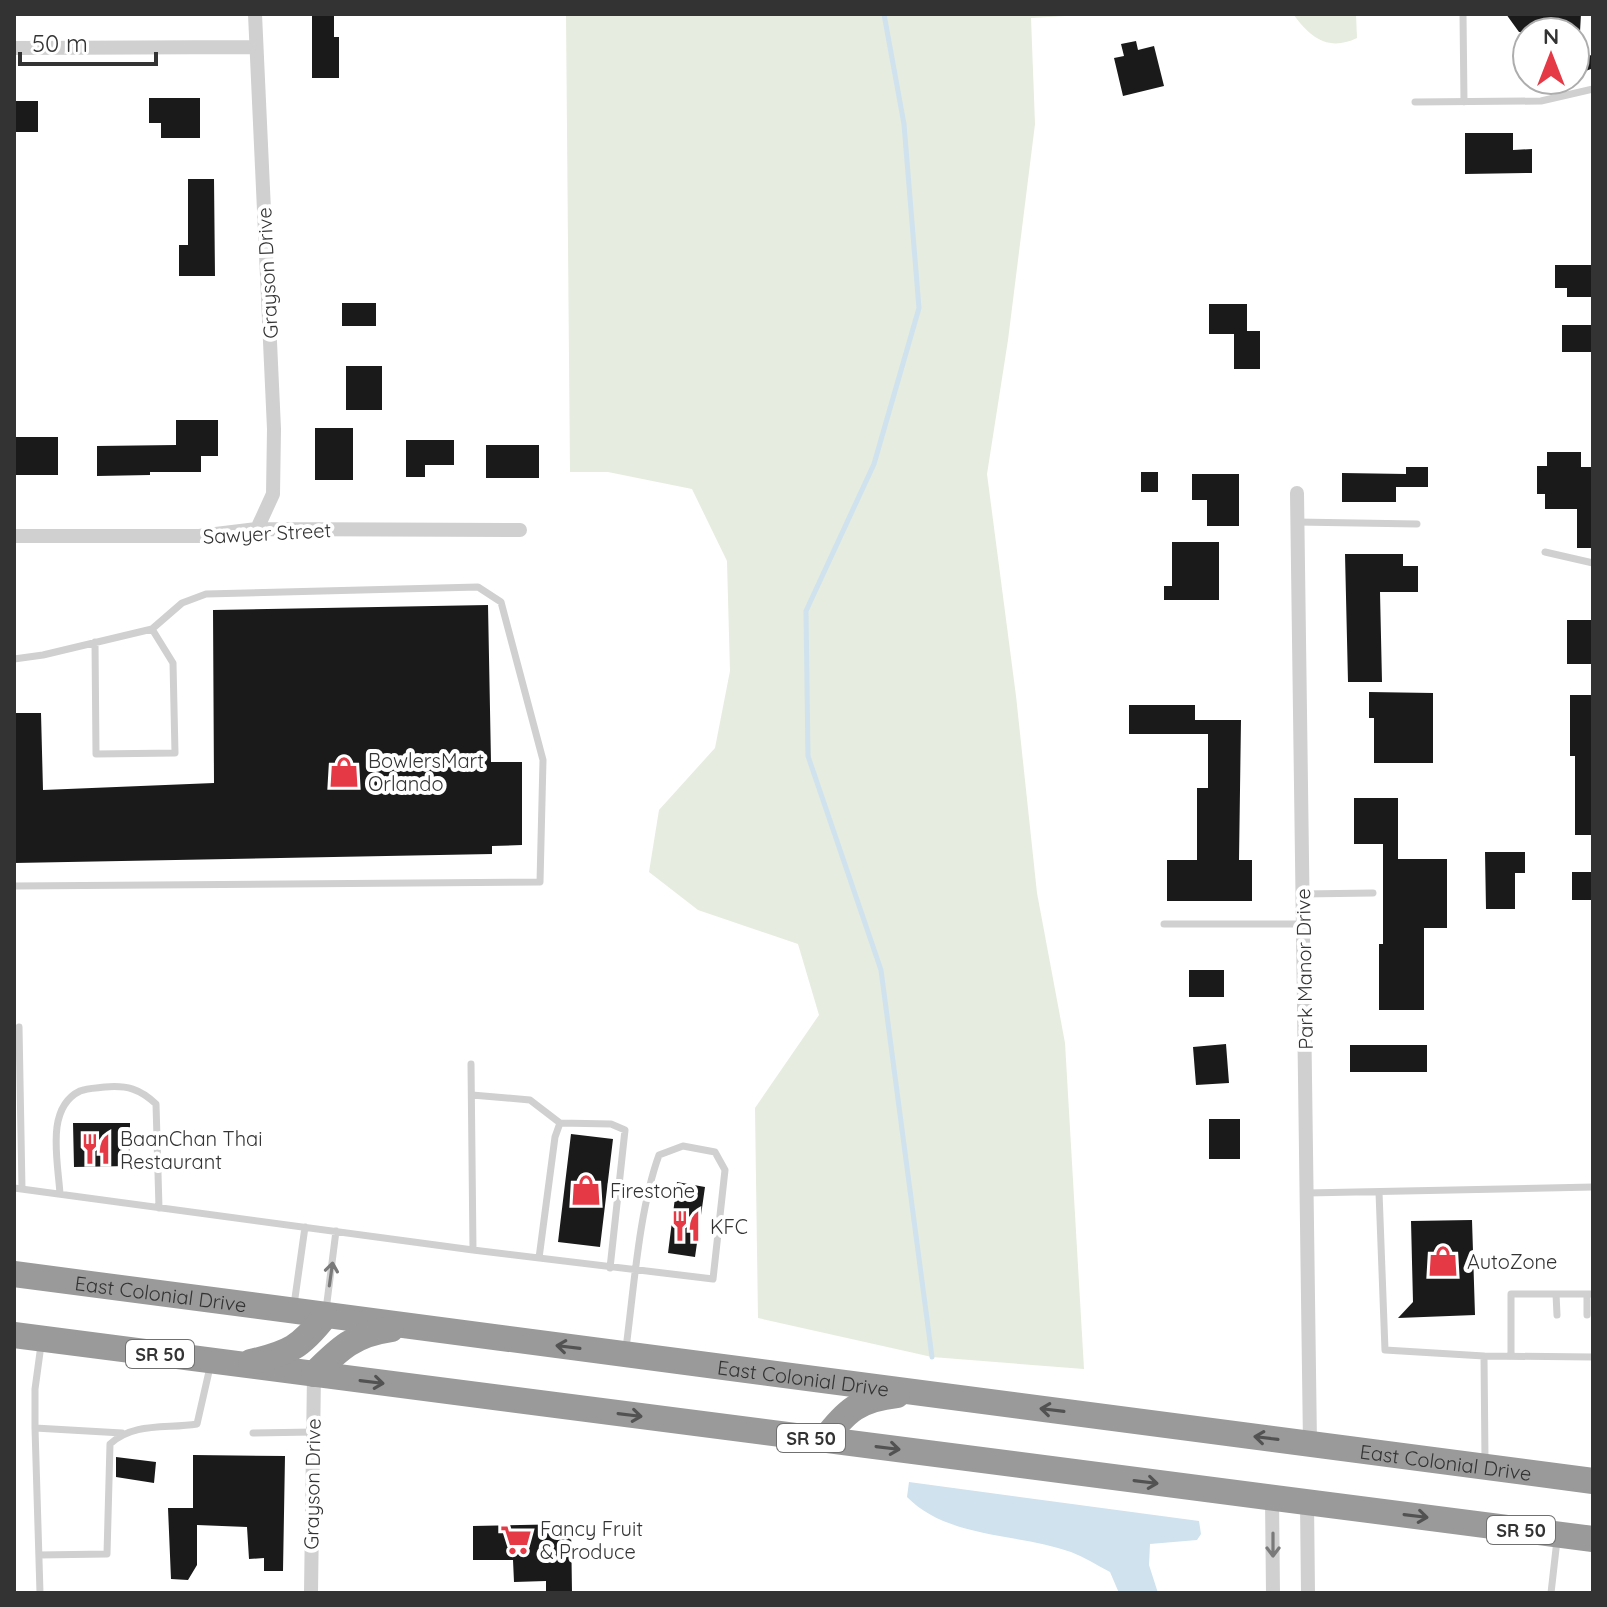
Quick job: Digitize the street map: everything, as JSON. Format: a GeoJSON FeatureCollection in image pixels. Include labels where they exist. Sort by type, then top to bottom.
{"type":"FeatureCollection","features":[{"type":"Feature","properties":{"kind":"highway","name":"East Colonial Drive"},"geometry":{"type":"LineString","coordinates":[[14,1274],[1593,1481]]}},
{"type":"Feature","properties":{"kind":"highway"},"geometry":{"type":"LineString","coordinates":[[240,1364],[278,1356],[307,1340],[325,1316]]}},
{"type":"Feature","properties":{"kind":"highway"},"geometry":{"type":"LineString","coordinates":[[314,1374],[342,1346],[372,1331],[410,1327]]}},
{"type":"Feature","properties":{"kind":"highway","name":"SR 50"},"geometry":{"type":"LineString","coordinates":[[14,1335],[1593,1539]]}},
{"type":"Feature","properties":{"kind":"highway"},"geometry":{"type":"LineString","coordinates":[[824,1440],[844,1414],[878,1397],[917,1393]]}},
{"type":"Feature","properties":{"kind":"street","name":"Grayson Drive"},"geometry":{"type":"LineString","coordinates":[[255,14],[274,429],[273,494],[257,529]]}},
{"type":"Feature","properties":{"kind":"street"},"geometry":{"type":"LineString","coordinates":[[14,48],[255,47]]}},
{"type":"Feature","properties":{"kind":"street","name":"Park Manor Drive"},"geometry":{"type":"LineString","coordinates":[[1297,493],[1310,1444]]}},
{"type":"Feature","properties":{"kind":"street","name":"Sawyer Street"},"geometry":{"type":"LineString","coordinates":[[14,536],[199,536],[257,529],[520,530]]}},
{"type":"Feature","properties":{"kind":"street","name":"Grayson Drive"},"geometry":{"type":"LineString","coordinates":[[311,1593],[314,1374]]}},
{"type":"Feature","properties":{"kind":"street"},"geometry":{"type":"LineString","coordinates":[[1272,1498],[1273,1593]]}},
{"type":"Feature","properties":{"kind":"street"},"geometry":{"type":"LineString","coordinates":[[1307,1502],[1308,1593]]}},
{"type":"Feature","properties":{"kind":"lane"},"geometry":{"type":"LineString","coordinates":[[1463,14],[1464,102]]}},
{"type":"Feature","properties":{"kind":"lane"},"geometry":{"type":"LineString","coordinates":[[1415,102],[1541,101],[1593,89]]}},
{"type":"Feature","properties":{"kind":"lane"},"geometry":{"type":"LineString","coordinates":[[1297,522],[1417,524]]}},
{"type":"Feature","properties":{"kind":"lane"},"geometry":{"type":"LineString","coordinates":[[1545,552],[1593,563]]}},
{"type":"Feature","properties":{"kind":"lane"},"geometry":{"type":"LineString","coordinates":[[14,659],[152,629],[182,603],[206,594],[478,587],[501,602],[543,760],[540,882],[14,886]]}},
{"type":"Feature","properties":{"kind":"lane"},"geometry":{"type":"LineString","coordinates":[[95,642],[96,754],[175,753],[173,663],[152,629]]}},
{"type":"Feature","properties":{"kind":"lane"},"geometry":{"type":"LineString","coordinates":[[1303,894],[1373,893]]}},
{"type":"Feature","properties":{"kind":"lane"},"geometry":{"type":"LineString","coordinates":[[1164,924],[1303,924]]}},
{"type":"Feature","properties":{"kind":"lane"},"geometry":{"type":"LineString","coordinates":[[19,1027],[18,1188],[610,1268],[637,1271],[713,1279],[725,1170],[715,1152],[683,1146],[659,1155],[650,1181],[637,1271],[625,1355]]}},
{"type":"Feature","properties":{"kind":"lane"},"geometry":{"type":"LineString","coordinates":[[471,1064],[473,1250]]}},
{"type":"Feature","properties":{"kind":"lane"},"geometry":{"type":"LineString","coordinates":[[60,1194],[57,1123],[63,1104],[82,1090],[115,1086],[141,1091],[156,1104],[159,1208]]}},
{"type":"Feature","properties":{"kind":"lane"},"geometry":{"type":"LineString","coordinates":[[472,1095],[530,1100],[560,1123],[611,1124],[625,1130],[610,1268]]}},
{"type":"Feature","properties":{"kind":"lane"},"geometry":{"type":"LineString","coordinates":[[539,1258],[555,1137],[560,1123]]}},
{"type":"Feature","properties":{"kind":"lane"},"geometry":{"type":"LineString","coordinates":[[1307,1193],[1593,1187]]}},
{"type":"Feature","properties":{"kind":"lane"},"geometry":{"type":"LineString","coordinates":[[1379,1192],[1385,1350],[1484,1356],[1590,1357],[1588,1345]]}},
{"type":"Feature","properties":{"kind":"lane"},"geometry":{"type":"LineString","coordinates":[[293,1312],[305,1227]]}},
{"type":"Feature","properties":{"kind":"lane"},"geometry":{"type":"LineString","coordinates":[[325,1316],[336,1231]]}},
{"type":"Feature","properties":{"kind":"lane"},"geometry":{"type":"LineString","coordinates":[[1511,1356],[1511,1294],[1590,1294],[1587,1315]]}},
{"type":"Feature","properties":{"kind":"lane"},"geometry":{"type":"LineString","coordinates":[[1556,1294],[1557,1315]]}},
{"type":"Feature","properties":{"kind":"lane"},"geometry":{"type":"LineString","coordinates":[[40,1593],[35,1389],[42,1339]]}},
{"type":"Feature","properties":{"kind":"lane"},"geometry":{"type":"LineString","coordinates":[[1557,1345],[1557,1357]]}},
{"type":"Feature","properties":{"kind":"lane"},"geometry":{"type":"LineString","coordinates":[[1484,1356],[1485,1467]]}},
{"type":"Feature","properties":{"kind":"lane"},"geometry":{"type":"LineString","coordinates":[[35,1428],[122,1433],[137,1428],[197,1424],[212,1361]]}},
{"type":"Feature","properties":{"kind":"lane"},"geometry":{"type":"LineString","coordinates":[[253,1433],[313,1432]]}},
{"type":"Feature","properties":{"kind":"lane"},"geometry":{"type":"LineString","coordinates":[[39,1555],[107,1554],[110,1444],[122,1433]]}},
{"type":"Feature","properties":{"kind":"lane"},"geometry":{"type":"LineString","coordinates":[[1551,1593],[1558,1535]]}},
{"type":"Feature","properties":{"kind":"shaded area"},"geometry":{"type":"Polygon","coordinates":[[[566,14],[1100,14],[1031,18],[1035,124],[1008,340],[987,474],[1016,696],[1037,893],[1065,1043],[1084,1369],[932,1357],[758,1318],[755,1108],[819,1015],[798,944],[698,910],[649,872],[659,810],[715,748],[730,671],[727,561],[692,489],[608,472],[570,472],[566,14]]]}},
{"type":"Feature","properties":{"kind":"shaded area"},"geometry":{"type":"Polygon","coordinates":[[[1293,14],[1356,14],[1357,38],[1337,43],[1320,40],[1293,14]]]}},
{"type":"Feature","properties":{"kind":"water"},"geometry":{"type":"Polygon","coordinates":[[[909,1482],[1199,1521],[1201,1534],[1197,1540],[1150,1544],[1149,1565],[1158,1593],[1119,1593],[1110,1572],[1076,1554],[963,1528],[924,1511],[907,1497],[909,1482]]]}},
{"type":"Feature","properties":{"kind":"building"},"geometry":{"type":"Polygon","coordinates":[[[312,14],[334,14],[334,37],[339,37],[339,78],[312,78],[312,14]]]}},
{"type":"Feature","properties":{"kind":"building"},"geometry":{"type":"Polygon","coordinates":[[[1506,14],[1581,14],[1511,16],[1511,21],[1506,14]]]}},
{"type":"Feature","properties":{"kind":"building"},"geometry":{"type":"Polygon","coordinates":[[[1136,41],[1138,50],[1154,46],[1164,86],[1123,96],[1114,58],[1124,56],[1121,44],[1136,41]]]}},
{"type":"Feature","properties":{"kind":"building"},"geometry":{"type":"Polygon","coordinates":[[[149,98],[200,98],[200,138],[161,138],[161,123],[149,123],[149,98]]]}},
{"type":"Feature","properties":{"kind":"building"},"geometry":{"type":"Polygon","coordinates":[[[14,101],[38,101],[38,132],[14,132],[14,101]]]}},
{"type":"Feature","properties":{"kind":"building"},"geometry":{"type":"Polygon","coordinates":[[[1465,133],[1513,133],[1513,150],[1532,149],[1532,173],[1465,174],[1465,133]]]}},
{"type":"Feature","properties":{"kind":"building"},"geometry":{"type":"Polygon","coordinates":[[[188,179],[214,179],[215,276],[179,276],[179,245],[188,245],[188,179]]]}},
{"type":"Feature","properties":{"kind":"building"},"geometry":{"type":"Polygon","coordinates":[[[1555,265],[1593,265],[1593,297],[1567,297],[1567,288],[1555,288],[1555,265]]]}},
{"type":"Feature","properties":{"kind":"building"},"geometry":{"type":"Polygon","coordinates":[[[342,303],[376,303],[376,326],[342,326],[342,303]]]}},
{"type":"Feature","properties":{"kind":"building"},"geometry":{"type":"Polygon","coordinates":[[[1209,304],[1247,304],[1247,331],[1260,331],[1260,369],[1234,369],[1234,334],[1209,334],[1209,304]]]}},
{"type":"Feature","properties":{"kind":"building"},"geometry":{"type":"Polygon","coordinates":[[[1562,325],[1593,325],[1593,352],[1562,352],[1562,325]]]}},
{"type":"Feature","properties":{"kind":"building"},"geometry":{"type":"Polygon","coordinates":[[[346,366],[382,366],[382,410],[346,410],[346,366]]]}},
{"type":"Feature","properties":{"kind":"building"},"geometry":{"type":"Polygon","coordinates":[[[176,420],[218,420],[218,456],[201,456],[201,472],[97,476],[97,446],[176,445],[176,420]]]}},
{"type":"Feature","properties":{"kind":"building"},"geometry":{"type":"Polygon","coordinates":[[[315,428],[353,428],[353,480],[315,480],[315,428]]]}},
{"type":"Feature","properties":{"kind":"building"},"geometry":{"type":"Polygon","coordinates":[[[15,437],[58,437],[58,475],[15,475],[15,437]]]}},
{"type":"Feature","properties":{"kind":"building"},"geometry":{"type":"Polygon","coordinates":[[[406,440],[454,440],[454,465],[425,465],[425,477],[406,477],[406,440]]]}},
{"type":"Feature","properties":{"kind":"building"},"geometry":{"type":"Polygon","coordinates":[[[486,445],[539,445],[539,478],[486,478],[486,445]]]}},
{"type":"Feature","properties":{"kind":"building"},"geometry":{"type":"Polygon","coordinates":[[[1547,452],[1581,452],[1581,467],[1593,467],[1593,548],[1577,548],[1577,509],[1545,509],[1545,494],[1537,494],[1537,466],[1547,466],[1547,452]]]}},
{"type":"Feature","properties":{"kind":"building"},"geometry":{"type":"Polygon","coordinates":[[[1406,467],[1428,467],[1428,487],[1396,487],[1396,502],[1342,502],[1342,473],[1406,474],[1406,467]]]}},
{"type":"Feature","properties":{"kind":"building"},"geometry":{"type":"Polygon","coordinates":[[[1141,472],[1158,472],[1158,492],[1141,492],[1141,472]]]}},
{"type":"Feature","properties":{"kind":"building"},"geometry":{"type":"Polygon","coordinates":[[[1192,474],[1239,474],[1239,526],[1207,526],[1207,500],[1192,500],[1192,474]]]}},
{"type":"Feature","properties":{"kind":"building"},"geometry":{"type":"Polygon","coordinates":[[[1172,542],[1219,542],[1219,600],[1164,600],[1164,586],[1172,586],[1172,542]]]}},
{"type":"Feature","properties":{"kind":"building"},"geometry":{"type":"Polygon","coordinates":[[[1345,554],[1403,554],[1403,566],[1418,566],[1418,592],[1380,592],[1382,682],[1348,682],[1345,554]]]}},
{"type":"Feature","properties":{"kind":"building"},"geometry":{"type":"Polygon","coordinates":[[[488,605],[491,762],[522,762],[522,845],[492,846],[492,854],[14,863],[14,713],[41,713],[43,790],[214,783],[213,610],[488,605]]]}},
{"type":"Feature","properties":{"kind":"building"},"geometry":{"type":"Polygon","coordinates":[[[1567,620],[1593,620],[1593,664],[1567,664],[1567,620]]]}},
{"type":"Feature","properties":{"kind":"building"},"geometry":{"type":"Polygon","coordinates":[[[1369,692],[1433,693],[1433,763],[1374,763],[1374,718],[1369,718],[1369,692]]]}},
{"type":"Feature","properties":{"kind":"building"},"geometry":{"type":"Polygon","coordinates":[[[1570,695],[1593,695],[1593,835],[1575,835],[1575,756],[1570,756],[1570,695]]]}},
{"type":"Feature","properties":{"kind":"building"},"geometry":{"type":"Polygon","coordinates":[[[1129,705],[1195,705],[1195,720],[1241,720],[1239,860],[1252,860],[1252,901],[1167,901],[1167,860],[1197,860],[1197,788],[1208,788],[1208,734],[1129,734],[1129,705]]]}},
{"type":"Feature","properties":{"kind":"building"},"geometry":{"type":"Polygon","coordinates":[[[1354,798],[1398,798],[1398,859],[1447,859],[1447,928],[1424,928],[1424,1010],[1379,1010],[1379,944],[1383,944],[1383,844],[1354,844],[1354,798]]]}},
{"type":"Feature","properties":{"kind":"building"},"geometry":{"type":"Polygon","coordinates":[[[1485,852],[1525,852],[1525,873],[1515,873],[1515,909],[1486,909],[1485,852]]]}},
{"type":"Feature","properties":{"kind":"building"},"geometry":{"type":"Polygon","coordinates":[[[1572,872],[1593,872],[1593,900],[1572,900],[1572,872]]]}},
{"type":"Feature","properties":{"kind":"building"},"geometry":{"type":"Polygon","coordinates":[[[1189,970],[1224,970],[1224,997],[1189,997],[1189,970]]]}},
{"type":"Feature","properties":{"kind":"building"},"geometry":{"type":"Polygon","coordinates":[[[1226,1044],[1229,1083],[1196,1085],[1193,1047],[1226,1044]]]}},
{"type":"Feature","properties":{"kind":"building"},"geometry":{"type":"Polygon","coordinates":[[[1350,1045],[1427,1045],[1427,1072],[1350,1072],[1350,1045]]]}},
{"type":"Feature","properties":{"kind":"building"},"geometry":{"type":"Polygon","coordinates":[[[1209,1119],[1240,1119],[1240,1159],[1209,1159],[1209,1119]]]}},
{"type":"Feature","properties":{"kind":"building"},"geometry":{"type":"Polygon","coordinates":[[[73,1123],[130,1123],[130,1166],[74,1167],[73,1123]]]}},
{"type":"Feature","properties":{"kind":"building","name":"Firestone"},"geometry":{"type":"Polygon","coordinates":[[[571,1134],[613,1139],[600,1247],[558,1242],[571,1134]]]}},
{"type":"Feature","properties":{"kind":"building"},"geometry":{"type":"Polygon","coordinates":[[[677,1182],[705,1187],[695,1257],[668,1253],[677,1182]]]}},
{"type":"Feature","properties":{"kind":"building","name":"AutoZone"},"geometry":{"type":"Polygon","coordinates":[[[1472,1220],[1475,1315],[1398,1318],[1413,1302],[1411,1221],[1472,1220]]]}},
{"type":"Feature","properties":{"kind":"building"},"geometry":{"type":"Polygon","coordinates":[[[193,1455],[285,1456],[283,1571],[264,1571],[264,1558],[249,1559],[247,1527],[197,1525],[197,1565],[188,1580],[171,1579],[168,1508],[193,1508],[193,1455]]]}},
{"type":"Feature","properties":{"kind":"building"},"geometry":{"type":"Polygon","coordinates":[[[116,1457],[156,1462],[154,1483],[116,1477],[116,1457]]]}},
{"type":"Feature","properties":{"kind":"building"},"geometry":{"type":"Polygon","coordinates":[[[571,1524],[572,1593],[546,1593],[546,1581],[514,1582],[513,1560],[473,1560],[473,1526],[571,1524]]]}},
{"type":"Feature","properties":{"kind":"waterway"},"geometry":{"type":"LineString","coordinates":[[884,14],[904,124],[919,308],[874,464],[806,611],[808,756],[881,970],[932,1357]]}},
{"type":"Feature","properties":{"kind":"place","name":"BowlersMart Orlando"},"geometry":{"type":"Point","coordinates":[344,772]}},
{"type":"Feature","properties":{"kind":"place","name":"BaanChan Thai Restaurant"},"geometry":{"type":"Point","coordinates":[96,1149]}},
{"type":"Feature","properties":{"kind":"place","name":"Firestone"},"geometry":{"type":"Point","coordinates":[586,1190]}},
{"type":"Feature","properties":{"kind":"place","name":"KFC"},"geometry":{"type":"Point","coordinates":[686,1226]}},
{"type":"Feature","properties":{"kind":"place","name":"AutoZone"},"geometry":{"type":"Point","coordinates":[1443,1261]}},
{"type":"Feature","properties":{"kind":"place","name":"Fancy Fruit & Produce"},"geometry":{"type":"Point","coordinates":[516,1540]}}]}
